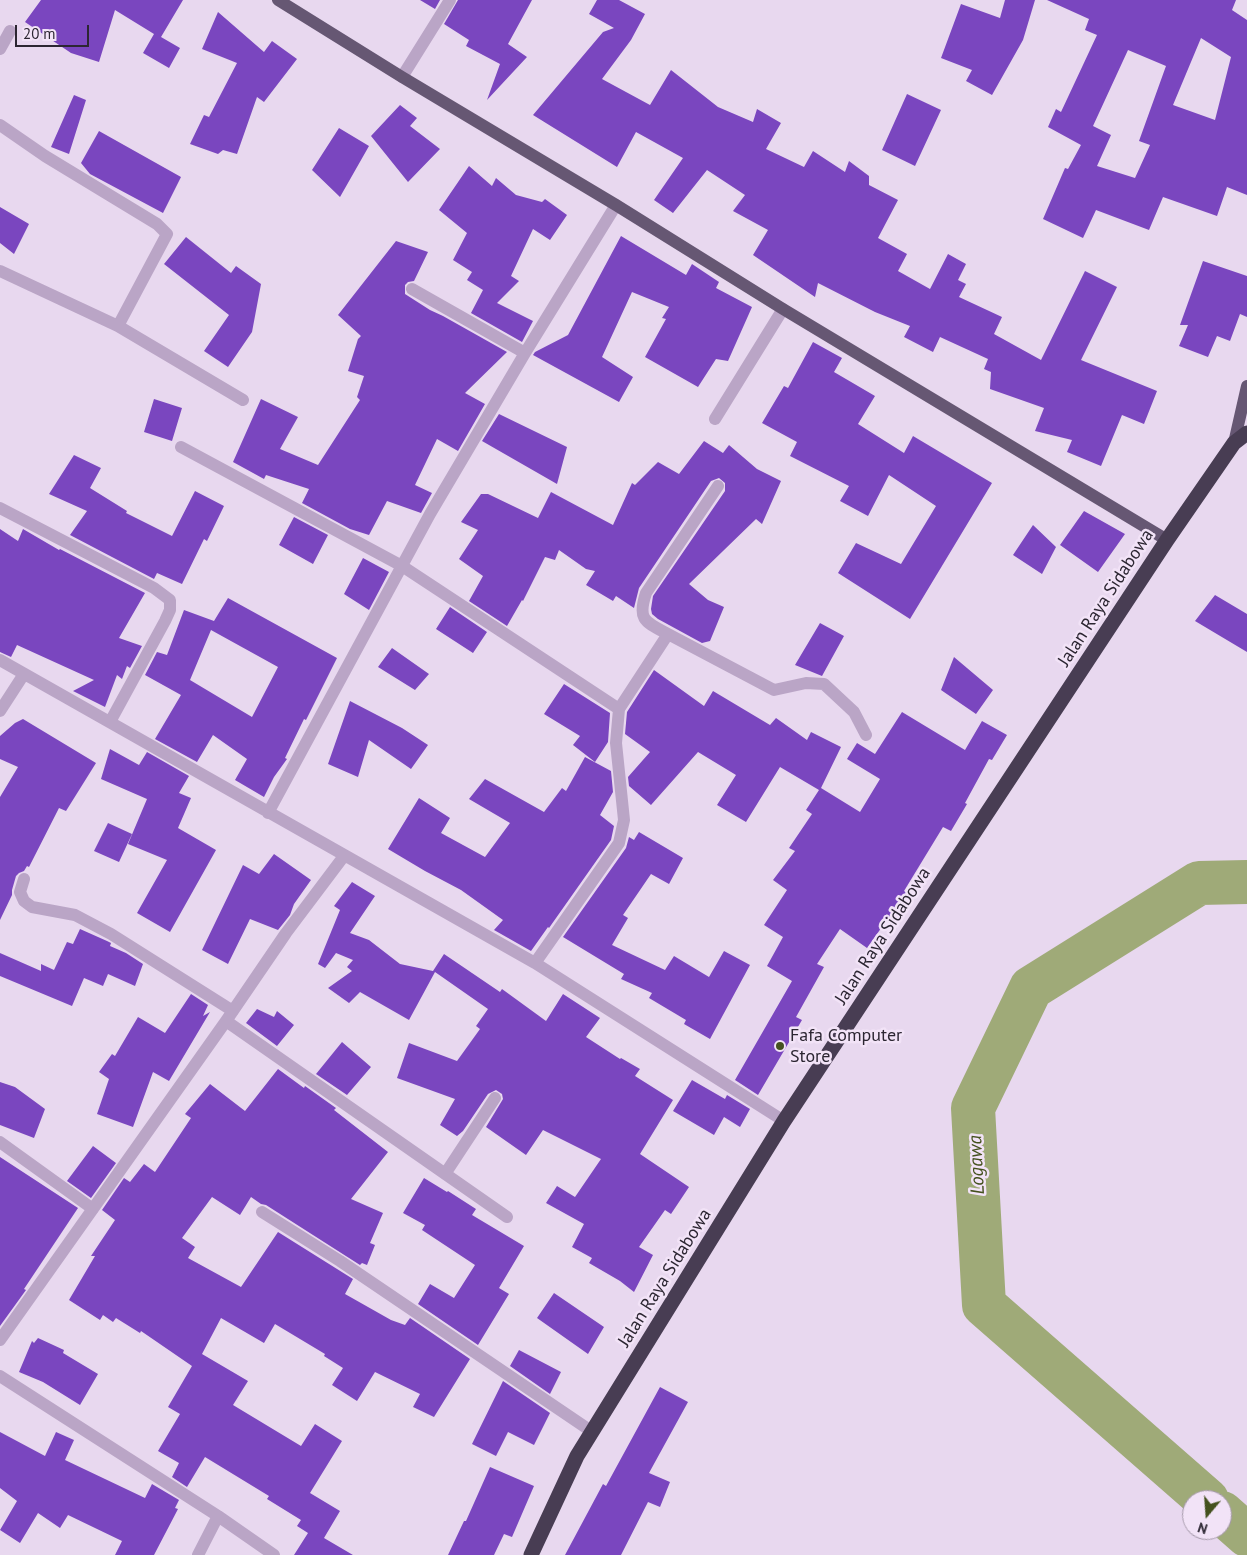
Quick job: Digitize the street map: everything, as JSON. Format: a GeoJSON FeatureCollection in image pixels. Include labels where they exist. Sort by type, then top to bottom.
{"type":"FeatureCollection","features":[{"type":"Feature","properties":{"kind":"highway","name":"Jalan Raya Sidabowa"},"geometry":{"type":"LineString","coordinates":[[531,1555],[577,1456],[591,1431],[784,1121],[1167,540],[1234,443],[1247,433]]}},
{"type":"Feature","properties":{"kind":"main road"},"geometry":{"type":"LineString","coordinates":[[278,0],[402,77],[616,204],[783,310],[1167,540]]}},
{"type":"Feature","properties":{"kind":"main road"},"geometry":{"type":"LineString","coordinates":[[1234,443],[1247,386]]}},
{"type":"Feature","properties":{"kind":"street"},"geometry":{"type":"LineString","coordinates":[[402,77],[450,0]]}},
{"type":"Feature","properties":{"kind":"street"},"geometry":{"type":"LineString","coordinates":[[0,49],[10,31]]}},
{"type":"Feature","properties":{"kind":"street"},"geometry":{"type":"LineString","coordinates":[[0,125],[45,156],[157,224],[167,234],[118,326]]}},
{"type":"Feature","properties":{"kind":"street"},"geometry":{"type":"LineString","coordinates":[[268,813],[430,514],[616,204]]}},
{"type":"Feature","properties":{"kind":"street"},"geometry":{"type":"LineString","coordinates":[[0,271],[118,326],[243,400]]}},
{"type":"Feature","properties":{"kind":"street"},"geometry":{"type":"LineString","coordinates":[[412,289],[525,353]]}},
{"type":"Feature","properties":{"kind":"street"},"geometry":{"type":"LineString","coordinates":[[715,419],[783,310]]}},
{"type":"Feature","properties":{"kind":"street"},"geometry":{"type":"LineString","coordinates":[[181,447],[402,566],[619,709]]}},
{"type":"Feature","properties":{"kind":"street"},"geometry":{"type":"LineString","coordinates":[[718,486],[646,593],[642,613],[647,623],[774,690],[806,683],[824,684],[854,712],[866,735]]}},
{"type":"Feature","properties":{"kind":"street"},"geometry":{"type":"LineString","coordinates":[[0,508],[154,588],[170,600],[170,610],[165,621],[110,722]]}},
{"type":"Feature","properties":{"kind":"street"},"geometry":{"type":"LineString","coordinates":[[535,963],[619,843],[624,820],[616,743],[619,709],[668,634]]}},
{"type":"Feature","properties":{"kind":"street"},"geometry":{"type":"LineString","coordinates":[[0,660],[535,963],[784,1121]]}},
{"type":"Feature","properties":{"kind":"street"},"geometry":{"type":"LineString","coordinates":[[0,711],[24,674]]}},
{"type":"Feature","properties":{"kind":"street"},"geometry":{"type":"LineString","coordinates":[[0,1340],[230,1016],[286,933],[344,856]]}},
{"type":"Feature","properties":{"kind":"street"},"geometry":{"type":"LineString","coordinates":[[24,879],[20,892],[24,901],[32,907],[75,914],[111,934],[230,1016],[445,1174],[508,1217]]}},
{"type":"Feature","properties":{"kind":"street"},"geometry":{"type":"LineString","coordinates":[[445,1174],[495,1098]]}},
{"type":"Feature","properties":{"kind":"street"},"geometry":{"type":"LineString","coordinates":[[0,1142],[93,1209]]}},
{"type":"Feature","properties":{"kind":"street"},"geometry":{"type":"LineString","coordinates":[[262,1212],[340,1261],[591,1431]]}},
{"type":"Feature","properties":{"kind":"street"},"geometry":{"type":"LineString","coordinates":[[0,1376],[218,1516],[274,1555]]}},
{"type":"Feature","properties":{"kind":"street"},"geometry":{"type":"LineString","coordinates":[[198,1555],[218,1516]]}},
{"type":"Feature","properties":{"kind":"building"},"geometry":{"type":"Polygon","coordinates":[[[41,0],[183,0],[161,37],[180,48],[169,68],[143,53],[154,34],[115,10],[99,62],[71,53],[25,22],[41,0]]]}},
{"type":"Feature","properties":{"kind":"building"},"geometry":{"type":"Polygon","coordinates":[[[420,0],[440,0],[435,9],[420,0]]]}},
{"type":"Feature","properties":{"kind":"building"},"geometry":{"type":"Polygon","coordinates":[[[458,0],[532,0],[508,44],[527,57],[487,100],[500,64],[466,46],[469,40],[444,24],[458,0]]]}},
{"type":"Feature","properties":{"kind":"building"},"geometry":{"type":"Polygon","coordinates":[[[597,0],[619,0],[645,14],[631,40],[602,79],[650,105],[671,70],[718,107],[753,122],[757,109],[781,123],[766,149],[804,167],[813,151],[845,172],[849,161],[869,176],[869,185],[898,200],[878,238],[907,254],[898,271],[930,289],[948,254],[966,264],[958,280],[966,284],[959,297],[1002,317],[994,334],[1041,360],[1085,271],[1117,287],[1081,360],[1157,391],[1144,424],[1122,415],[1101,466],[1067,452],[1072,440],[1035,431],[1044,408],[990,389],[991,372],[984,369],[988,359],[940,337],[933,352],[904,337],[910,326],[875,312],[818,283],[815,297],[753,255],[768,230],[733,211],[745,195],[707,170],[673,213],[654,200],[683,158],[636,132],[617,167],[533,115],[603,32],[614,28],[589,14],[597,0]]]}},
{"type":"Feature","properties":{"kind":"building"},"geometry":{"type":"Polygon","coordinates":[[[1005,0],[1035,0],[1023,40],[992,95],[966,81],[972,70],[941,58],[961,4],[1000,18],[1005,0]]]}},
{"type":"Feature","properties":{"kind":"building"},"geometry":{"type":"Polygon","coordinates":[[[1047,0],[1236,0],[1232,10],[1247,20],[1247,195],[1227,187],[1217,216],[1163,197],[1149,230],[1096,210],[1083,238],[1043,219],[1065,168],[1068,169],[1081,145],[1048,127],[1056,109],[1061,112],[1097,35],[1085,30],[1089,19],[1047,0]],[[1201,38],[1173,105],[1215,120],[1231,57],[1201,38]],[[1128,50],[1093,126],[1111,135],[1097,166],[1135,178],[1150,145],[1139,141],[1166,66],[1128,50]]]}},
{"type":"Feature","properties":{"kind":"building"},"geometry":{"type":"Polygon","coordinates":[[[218,12],[264,52],[272,41],[297,59],[264,102],[257,97],[237,154],[223,150],[218,154],[190,144],[204,115],[209,117],[237,63],[202,49],[218,12]]]}},
{"type":"Feature","properties":{"kind":"building"},"geometry":{"type":"Polygon","coordinates":[[[907,94],[941,110],[915,166],[882,150],[907,94]]]}},
{"type":"Feature","properties":{"kind":"building"},"geometry":{"type":"Polygon","coordinates":[[[74,95],[86,100],[69,154],[51,147],[74,95]]]}},
{"type":"Feature","properties":{"kind":"building"},"geometry":{"type":"Polygon","coordinates":[[[400,105],[417,118],[410,126],[440,149],[408,182],[371,136],[400,105]]]}},
{"type":"Feature","properties":{"kind":"building"},"geometry":{"type":"Polygon","coordinates":[[[339,128],[369,146],[340,197],[312,170],[339,128]]]}},
{"type":"Feature","properties":{"kind":"building"},"geometry":{"type":"Polygon","coordinates":[[[99,131],[181,177],[163,213],[90,174],[81,163],[99,131]]]}},
{"type":"Feature","properties":{"kind":"building"},"geometry":{"type":"Polygon","coordinates":[[[469,166],[492,186],[496,178],[516,195],[542,202],[545,199],[567,215],[550,240],[533,229],[511,276],[519,281],[497,303],[533,321],[522,342],[471,313],[483,290],[467,280],[472,272],[453,260],[467,233],[439,210],[469,166]]]}},
{"type":"Feature","properties":{"kind":"building"},"geometry":{"type":"Polygon","coordinates":[[[0,207],[29,224],[14,254],[0,243],[0,207]]]}},
{"type":"Feature","properties":{"kind":"building"},"geometry":{"type":"Polygon","coordinates":[[[621,236],[686,275],[692,264],[719,282],[716,288],[752,307],[728,361],[716,359],[698,387],[645,357],[666,319],[662,318],[669,307],[632,292],[602,357],[633,377],[619,402],[533,355],[535,352],[568,335],[621,236]]]}},
{"type":"Feature","properties":{"kind":"building"},"geometry":{"type":"Polygon","coordinates":[[[186,237],[231,273],[236,266],[261,284],[252,332],[228,367],[204,351],[229,315],[164,264],[186,237]]]}},
{"type":"Feature","properties":{"kind":"building"},"geometry":{"type":"Polygon","coordinates":[[[396,241],[428,252],[414,281],[408,282],[405,285],[405,294],[430,310],[507,352],[465,393],[485,404],[458,451],[437,439],[415,485],[432,493],[421,513],[387,501],[369,535],[350,529],[302,503],[309,489],[266,475],[264,479],[233,462],[261,399],[298,417],[280,449],[318,465],[360,400],[357,397],[364,376],[348,371],[358,339],[361,336],[338,315],[396,241]]]}},
{"type":"Feature","properties":{"kind":"building"},"geometry":{"type":"Polygon","coordinates":[[[1203,261],[1247,276],[1247,317],[1240,314],[1230,341],[1217,336],[1208,357],[1179,346],[1188,325],[1180,325],[1203,261]]]}},
{"type":"Feature","properties":{"kind":"building"},"geometry":{"type":"Polygon","coordinates":[[[813,342],[842,358],[834,372],[875,396],[858,424],[904,453],[913,436],[992,483],[910,619],[838,573],[856,543],[901,564],[936,506],[889,475],[868,516],[840,501],[849,486],[790,456],[797,442],[762,423],[784,386],[788,388],[813,342]]]}},
{"type":"Feature","properties":{"kind":"building"},"geometry":{"type":"Polygon","coordinates":[[[154,399],[182,408],[172,441],[144,432],[154,399]]]}},
{"type":"Feature","properties":{"kind":"building"},"geometry":{"type":"Polygon","coordinates":[[[499,414],[567,447],[557,484],[482,441],[499,414]]]}},
{"type":"Feature","properties":{"kind":"building"},"geometry":{"type":"Polygon","coordinates":[[[704,441],[723,453],[729,445],[757,469],[781,481],[762,524],[756,519],[689,584],[708,600],[724,607],[710,641],[702,643],[658,619],[652,614],[651,609],[653,596],[725,491],[725,483],[719,478],[711,481],[639,588],[634,608],[616,596],[613,601],[586,585],[595,571],[586,569],[559,550],[555,560],[545,557],[523,601],[507,626],[469,601],[483,576],[459,559],[478,530],[461,522],[481,494],[488,494],[538,518],[551,492],[613,525],[632,483],[635,485],[658,462],[679,474],[704,441]]]}},
{"type":"Feature","properties":{"kind":"building"},"geometry":{"type":"Polygon","coordinates":[[[74,455],[101,468],[90,488],[127,511],[126,513],[172,536],[195,491],[224,506],[207,541],[204,539],[182,584],[157,573],[154,579],[70,535],[87,511],[49,494],[74,455]]]}},
{"type":"Feature","properties":{"kind":"building"},"geometry":{"type":"Polygon","coordinates":[[[1084,511],[1125,534],[1098,572],[1060,545],[1084,511]]]}},
{"type":"Feature","properties":{"kind":"building"},"geometry":{"type":"Polygon","coordinates":[[[294,517],[328,535],[313,564],[279,545],[294,517]]]}},
{"type":"Feature","properties":{"kind":"building"},"geometry":{"type":"Polygon","coordinates":[[[1033,525],[1056,547],[1042,574],[1013,555],[1033,525]]]}},
{"type":"Feature","properties":{"kind":"building"},"geometry":{"type":"Polygon","coordinates":[[[0,529],[18,541],[23,529],[59,550],[145,593],[119,638],[142,646],[130,668],[127,666],[122,679],[117,675],[105,707],[73,691],[94,680],[17,645],[11,657],[0,652],[0,529]]]}},
{"type":"Feature","properties":{"kind":"building"},"geometry":{"type":"Polygon","coordinates":[[[363,558],[389,572],[369,610],[344,594],[363,558]]]}},
{"type":"Feature","properties":{"kind":"building"},"geometry":{"type":"Polygon","coordinates":[[[1215,595],[1247,614],[1247,652],[1195,621],[1215,595]]]}},
{"type":"Feature","properties":{"kind":"building"},"geometry":{"type":"Polygon","coordinates":[[[228,598],[337,658],[306,720],[304,719],[285,758],[287,759],[274,777],[264,797],[235,780],[247,759],[213,735],[197,762],[155,739],[181,695],[145,675],[157,652],[167,655],[184,610],[214,621],[228,598]],[[211,630],[190,680],[252,717],[278,667],[211,630]]]}},
{"type":"Feature","properties":{"kind":"building"},"geometry":{"type":"Polygon","coordinates":[[[450,607],[487,632],[473,653],[436,629],[450,607]]]}},
{"type":"Feature","properties":{"kind":"building"},"geometry":{"type":"Polygon","coordinates":[[[820,623],[844,636],[822,676],[795,665],[820,623]]]}},
{"type":"Feature","properties":{"kind":"building"},"geometry":{"type":"Polygon","coordinates":[[[392,648],[429,674],[415,690],[378,667],[392,648]]]}},
{"type":"Feature","properties":{"kind":"building"},"geometry":{"type":"Polygon","coordinates":[[[954,657],[993,690],[976,714],[941,690],[954,657]]]}},
{"type":"Feature","properties":{"kind":"building"},"geometry":{"type":"Polygon","coordinates":[[[654,670],[704,706],[713,691],[770,725],[776,718],[807,740],[811,732],[841,747],[821,788],[860,812],[880,779],[847,759],[857,743],[875,754],[902,712],[965,750],[982,721],[1007,735],[992,760],[989,759],[965,803],[967,804],[951,831],[943,827],[904,891],[908,894],[892,919],[889,917],[867,948],[840,929],[817,964],[824,967],[796,1017],[802,1020],[758,1095],[735,1080],[792,981],[767,966],[783,937],[764,925],[787,890],[773,880],[795,851],[789,848],[812,814],[806,810],[819,790],[780,767],[746,822],[717,805],[736,775],[698,752],[651,805],[629,786],[628,777],[650,752],[625,734],[627,712],[654,670]]]}},
{"type":"Feature","properties":{"kind":"building"},"geometry":{"type":"Polygon","coordinates":[[[564,684],[610,713],[608,742],[595,762],[573,745],[580,736],[544,714],[564,684]]]}},
{"type":"Feature","properties":{"kind":"building"},"geometry":{"type":"Polygon","coordinates":[[[350,701],[402,728],[428,745],[411,769],[369,740],[358,777],[328,764],[350,701]]]}},
{"type":"Feature","properties":{"kind":"building"},"geometry":{"type":"Polygon","coordinates":[[[23,719],[96,763],[66,811],[59,808],[29,867],[27,866],[24,871],[16,876],[12,895],[0,920],[0,797],[18,767],[0,759],[0,736],[15,723],[23,719]]]}},
{"type":"Feature","properties":{"kind":"building"},"geometry":{"type":"Polygon","coordinates":[[[110,749],[139,765],[147,752],[189,776],[179,793],[191,798],[178,828],[216,850],[170,932],[137,913],[167,860],[128,844],[147,799],[101,779],[110,749]]]}},
{"type":"Feature","properties":{"kind":"building"},"geometry":{"type":"Polygon","coordinates":[[[585,757],[611,771],[613,792],[600,815],[614,826],[611,840],[531,951],[494,930],[503,920],[461,890],[388,849],[419,798],[450,818],[441,833],[485,857],[510,823],[469,799],[485,779],[544,812],[562,788],[566,791],[585,757]]]}},
{"type":"Feature","properties":{"kind":"building"},"geometry":{"type":"Polygon","coordinates":[[[108,823],[132,834],[119,862],[94,851],[108,823]]]}},
{"type":"Feature","properties":{"kind":"building"},"geometry":{"type":"Polygon","coordinates":[[[639,832],[683,858],[669,884],[651,874],[623,915],[628,918],[612,945],[665,970],[674,956],[709,977],[724,951],[750,965],[710,1039],[684,1024],[686,1020],[649,998],[652,993],[621,979],[624,974],[563,937],[626,848],[629,837],[634,840],[639,832]]]}},
{"type":"Feature","properties":{"kind":"building"},"geometry":{"type":"Polygon","coordinates":[[[274,854],[311,880],[294,904],[290,915],[278,930],[250,919],[228,964],[202,950],[243,865],[259,874],[274,854]]]}},
{"type":"Feature","properties":{"kind":"building"},"geometry":{"type":"Polygon","coordinates":[[[352,882],[375,896],[350,933],[369,940],[400,964],[433,971],[444,954],[500,992],[502,989],[546,1021],[563,994],[600,1018],[586,1037],[620,1059],[640,1069],[635,1076],[673,1100],[640,1154],[689,1187],[671,1214],[665,1210],[639,1247],[653,1255],[634,1292],[620,1281],[589,1263],[592,1258],[572,1247],[584,1224],[546,1203],[557,1186],[575,1197],[601,1159],[543,1130],[526,1155],[486,1127],[503,1099],[502,1094],[496,1090],[488,1094],[463,1131],[457,1136],[440,1125],[455,1099],[397,1078],[409,1043],[457,1061],[480,1029],[476,1026],[488,1009],[435,972],[409,1020],[360,992],[349,1003],[328,988],[352,971],[347,967],[353,960],[336,953],[325,968],[318,964],[340,910],[334,906],[352,882]]]}},
{"type":"Feature","properties":{"kind":"building"},"geometry":{"type":"Polygon","coordinates":[[[80,929],[111,943],[110,946],[126,953],[143,964],[135,986],[108,974],[103,986],[84,978],[72,1006],[0,976],[0,953],[41,971],[41,964],[54,970],[67,942],[73,944],[80,929]]]}},
{"type":"Feature","properties":{"kind":"building"},"geometry":{"type":"Polygon","coordinates":[[[191,994],[208,1005],[203,1016],[210,1012],[169,1081],[153,1072],[133,1127],[97,1114],[109,1079],[99,1072],[112,1054],[115,1056],[138,1017],[165,1033],[191,994]]]}},
{"type":"Feature","properties":{"kind":"building"},"geometry":{"type":"Polygon","coordinates":[[[257,1009],[274,1017],[277,1011],[294,1025],[277,1046],[246,1023],[257,1009]]]}},
{"type":"Feature","properties":{"kind":"building"},"geometry":{"type":"Polygon","coordinates":[[[342,1042],[371,1067],[347,1095],[316,1074],[342,1042]]]}},
{"type":"Feature","properties":{"kind":"building"},"geometry":{"type":"Polygon","coordinates":[[[278,1069],[336,1108],[334,1110],[388,1152],[351,1199],[383,1213],[370,1243],[375,1245],[367,1265],[362,1263],[360,1265],[251,1197],[240,1215],[212,1197],[182,1238],[195,1247],[188,1258],[241,1287],[278,1232],[353,1279],[345,1294],[391,1320],[405,1325],[410,1318],[470,1359],[434,1417],[413,1407],[420,1394],[375,1372],[357,1401],[332,1385],[343,1368],[324,1356],[325,1354],[275,1324],[264,1343],[221,1318],[202,1354],[248,1381],[233,1405],[301,1446],[315,1424],[342,1441],[310,1493],[340,1511],[324,1538],[353,1555],[294,1555],[308,1533],[297,1526],[301,1520],[267,1499],[269,1496],[205,1457],[187,1487],[172,1477],[179,1463],[158,1451],[180,1414],[168,1407],[192,1366],[141,1331],[140,1333],[116,1318],[113,1322],[103,1315],[100,1320],[69,1300],[95,1256],[91,1256],[115,1220],[102,1210],[124,1178],[130,1182],[144,1164],[155,1172],[191,1118],[185,1114],[210,1084],[245,1111],[278,1069]]]}},
{"type":"Feature","properties":{"kind":"building"},"geometry":{"type":"Polygon","coordinates":[[[692,1080],[725,1099],[727,1095],[750,1109],[740,1127],[724,1117],[714,1135],[673,1111],[692,1080]]]}},
{"type":"Feature","properties":{"kind":"building"},"geometry":{"type":"Polygon","coordinates":[[[0,1082],[15,1087],[45,1109],[34,1138],[0,1125],[0,1082]]]}},
{"type":"Feature","properties":{"kind":"building"},"geometry":{"type":"Polygon","coordinates":[[[93,1146],[116,1163],[91,1198],[67,1181],[93,1146]]]}},
{"type":"Feature","properties":{"kind":"building"},"geometry":{"type":"Polygon","coordinates":[[[0,1157],[78,1208],[24,1289],[26,1290],[0,1326],[0,1157]]]}},
{"type":"Feature","properties":{"kind":"building"},"geometry":{"type":"Polygon","coordinates":[[[424,1178],[476,1209],[472,1215],[524,1246],[499,1288],[509,1294],[478,1345],[418,1304],[430,1284],[454,1298],[475,1265],[422,1230],[425,1225],[403,1213],[424,1178]]]}},
{"type":"Feature","properties":{"kind":"building"},"geometry":{"type":"Polygon","coordinates":[[[554,1293],[604,1327],[588,1354],[537,1318],[554,1293]]]}},
{"type":"Feature","properties":{"kind":"building"},"geometry":{"type":"Polygon","coordinates":[[[38,1338],[64,1350],[63,1353],[98,1374],[80,1405],[43,1382],[19,1372],[32,1341],[34,1343],[38,1338]]]}},
{"type":"Feature","properties":{"kind":"building"},"geometry":{"type":"Polygon","coordinates":[[[519,1350],[561,1372],[550,1394],[510,1366],[519,1350]]]}},
{"type":"Feature","properties":{"kind":"building"},"geometry":{"type":"Polygon","coordinates":[[[503,1381],[550,1413],[534,1445],[508,1432],[496,1456],[472,1444],[503,1381]]]}},
{"type":"Feature","properties":{"kind":"building"},"geometry":{"type":"Polygon","coordinates":[[[660,1387],[688,1402],[649,1473],[670,1482],[660,1507],[648,1502],[621,1555],[565,1555],[603,1484],[606,1486],[660,1387]]]}},
{"type":"Feature","properties":{"kind":"building"},"geometry":{"type":"Polygon","coordinates":[[[0,1432],[45,1456],[56,1432],[74,1440],[65,1460],[145,1498],[152,1484],[179,1500],[175,1508],[178,1509],[154,1555],[115,1555],[122,1541],[68,1515],[60,1528],[38,1513],[20,1543],[0,1530],[17,1501],[0,1488],[0,1432]]]}},
{"type":"Feature","properties":{"kind":"building"},"geometry":{"type":"Polygon","coordinates":[[[490,1467],[534,1486],[512,1537],[504,1534],[494,1555],[448,1555],[464,1521],[466,1521],[490,1467]]]}},
{"type":"Feature","properties":{"kind":"waterway","name":"Logawa"},"geometry":{"type":"LineString","coordinates":[[1196,1490],[984,1305],[973,1108],[1031,988],[1199,883],[1247,882]]}},
{"type":"Feature","properties":{"kind":"waterway","name":"Logawa"},"geometry":{"type":"LineString","coordinates":[[1232,1522],[1247,1535]]}},
{"type":"Feature","properties":{"kind":"place","name":"Fafa Computer Store"},"geometry":{"type":"Point","coordinates":[780,1046]}}]}
